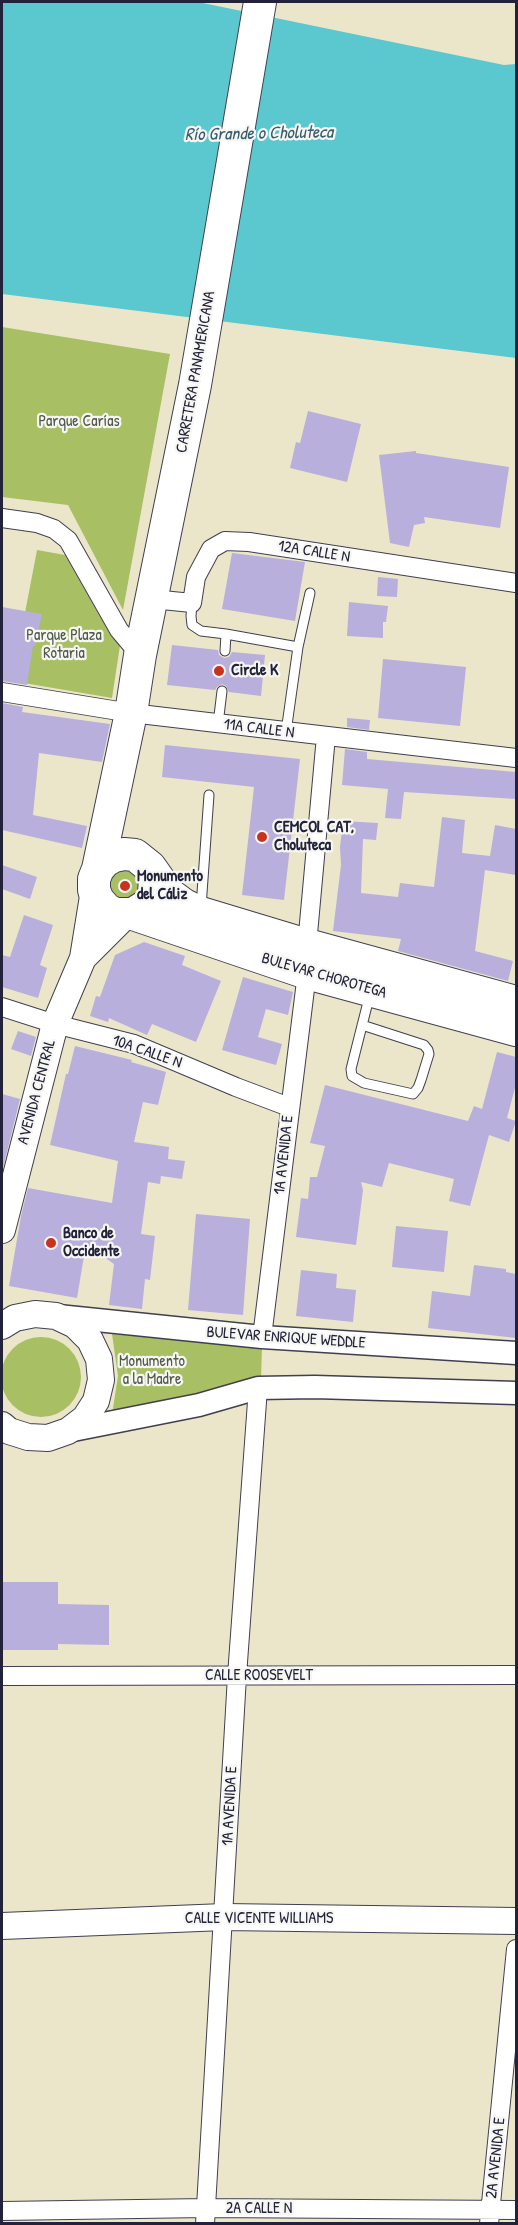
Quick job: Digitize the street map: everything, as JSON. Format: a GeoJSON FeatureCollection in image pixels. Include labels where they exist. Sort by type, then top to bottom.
{"type":"FeatureCollection","features":[{"type":"Feature","properties":{"kind":"highway","name":"CARRETERA PANAMERICANA"},"geometry":{"type":"LineString","coordinates":[[96,879],[195,385],[260,2]]}},
{"type":"Feature","properties":{"kind":"highway","name":"CARRETERA PANAMERICANA"},"geometry":{"type":"LineString","coordinates":[[128,727],[121,809],[126,836],[145,866]]}},
{"type":"Feature","properties":{"kind":"highway"},"geometry":{"type":"LineString","coordinates":[[124,854],[145,866],[154,895],[149,904],[130,915],[115,914],[106,909],[98,900],[96,879],[105,861],[124,854]]}},
{"type":"Feature","properties":{"kind":"highway","name":"BULEVAR CHOROTEGA"},"geometry":{"type":"LineString","coordinates":[[145,866],[176,900],[184,905],[371,990],[514,1015]]}},
{"type":"Feature","properties":{"kind":"highway","name":"BULEVAR CHOROTEGA"},"geometry":{"type":"LineString","coordinates":[[130,915],[307,959],[514,1015]]}},
{"type":"Feature","properties":{"kind":"main road","name":"AVENIDA CENTRAL"},"geometry":{"type":"LineString","coordinates":[[2,1230],[55,1024],[83,958],[96,879]]}},
{"type":"Feature","properties":{"kind":"main road","name":"AVENIDA CENTRAL"},"geometry":{"type":"LineString","coordinates":[[83,958],[130,915]]}},
{"type":"Feature","properties":{"kind":"main road","name":"BULEVAR ENRIQUE WEDDLE"},"geometry":{"type":"LineString","coordinates":[[2,1308],[45,1315]]}},
{"type":"Feature","properties":{"kind":"main road"},"geometry":{"type":"LineString","coordinates":[[2,1326],[15,1318],[45,1315],[75,1326],[90,1340],[99,1359],[101,1380],[96,1401],[85,1418],[58,1435],[2,1447]]}},
{"type":"Feature","properties":{"kind":"main road"},"geometry":{"type":"LineString","coordinates":[[2,1425],[9,1431],[28,1437],[58,1435]]}},
{"type":"Feature","properties":{"kind":"main road","name":"CALLE VICENTE WILLIAMS"},"geometry":{"type":"LineString","coordinates":[[2,1926],[224,1917],[516,1921]]}},
{"type":"Feature","properties":{"kind":"street"},"geometry":{"type":"LineString","coordinates":[[2,518],[37,523],[54,529],[68,540],[119,630],[140,655]]}},
{"type":"Feature","properties":{"kind":"street","name":"12A CALLE N"},"geometry":{"type":"LineString","coordinates":[[192,603],[196,577],[211,549],[225,541],[249,542],[516,583]]}},
{"type":"Feature","properties":{"kind":"street"},"geometry":{"type":"LineString","coordinates":[[152,599],[192,603]]}},
{"type":"Feature","properties":{"kind":"street","name":"11A CALLE N"},"geometry":{"type":"LineString","coordinates":[[2,692],[128,727],[218,724],[516,758]]}},
{"type":"Feature","properties":{"kind":"street","name":"1A AVENIDA E"},"geometry":{"type":"LineString","coordinates":[[262,1337],[307,959],[326,736]]}},
{"type":"Feature","properties":{"kind":"street","name":"10A CALLE N"},"geometry":{"type":"LineString","coordinates":[[2,1007],[55,1024],[134,1044],[289,1107]]}},
{"type":"Feature","properties":{"kind":"street","name":"BULEVAR ENRIQUE WEDDLE"},"geometry":{"type":"LineString","coordinates":[[45,1315],[262,1337],[516,1353]]}},
{"type":"Feature","properties":{"kind":"street"},"geometry":{"type":"LineString","coordinates":[[58,1435],[199,1405],[258,1388],[315,1387],[516,1393]]}},
{"type":"Feature","properties":{"kind":"street","name":"1A AVENIDA E"},"geometry":{"type":"LineString","coordinates":[[205,2216],[237,1676],[258,1388]]}},
{"type":"Feature","properties":{"kind":"street","name":"CALLE ROOSEVELT"},"geometry":{"type":"LineString","coordinates":[[2,1676],[516,1675]]}},
{"type":"Feature","properties":{"kind":"street","name":"2A AVENIDA E"},"geometry":{"type":"LineString","coordinates":[[490,2217],[516,1949]]}},
{"type":"Feature","properties":{"kind":"street","name":"2A CALLE N"},"geometry":{"type":"LineString","coordinates":[[2,2211],[205,2216],[490,2217],[516,2210]]}},
{"type":"Feature","properties":{"kind":"lane"},"geometry":{"type":"LineString","coordinates":[[286,732],[298,647],[310,593]]}},
{"type":"Feature","properties":{"kind":"lane"},"geometry":{"type":"LineString","coordinates":[[192,603],[190,616],[192,625],[201,631],[298,647]]}},
{"type":"Feature","properties":{"kind":"lane"},"geometry":{"type":"LineString","coordinates":[[225,651],[226,634]]}},
{"type":"Feature","properties":{"kind":"lane"},"geometry":{"type":"LineString","coordinates":[[218,724],[222,691]]}},
{"type":"Feature","properties":{"kind":"lane"},"geometry":{"type":"LineString","coordinates":[[201,913],[209,795]]}},
{"type":"Feature","properties":{"kind":"lane"},"geometry":{"type":"LineString","coordinates":[[362,1025],[424,1045],[428,1050],[429,1054],[421,1080],[413,1094],[364,1083],[352,1076],[351,1069],[362,1025],[371,990]]}},
{"type":"Feature","properties":{"kind":"green space","name":"Parque Carías"},"geometry":{"type":"Polygon","coordinates":[[[2,327],[170,354],[123,610],[68,505],[2,497],[2,327]]]}},
{"type":"Feature","properties":{"kind":"green space","name":"Parque Plaza Rotaria"},"geometry":{"type":"Polygon","coordinates":[[[37,550],[65,555],[112,637],[121,639],[112,698],[12,681],[37,550]]]}},
{"type":"Feature","properties":{"kind":"green space"},"geometry":{"type":"Polygon","coordinates":[[[121,862],[149,885],[117,908],[103,876],[121,862]]]}},
{"type":"Feature","properties":{"kind":"green space","name":"Monumento a la Madre"},"geometry":{"type":"Polygon","coordinates":[[[112,1334],[262,1347],[261,1379],[112,1415],[118,1376],[112,1334]]]}},
{"type":"Feature","properties":{"kind":"green space"},"geometry":{"type":"Polygon","coordinates":[[[41,1337],[56,1340],[69,1349],[78,1362],[81,1377],[78,1392],[69,1405],[56,1414],[41,1417],[26,1414],[13,1405],[4,1392],[1,1377],[4,1362],[13,1349],[26,1340],[41,1337]]]}},
{"type":"Feature","properties":{"kind":"water","name":"Río Grande o Choluteca"},"geometry":{"type":"Polygon","coordinates":[[[2,2],[198,2],[504,65],[516,64],[516,358],[2,294],[2,2]]]}},
{"type":"Feature","properties":{"kind":"building"},"geometry":{"type":"Polygon","coordinates":[[[308,411],[361,424],[347,482],[290,468],[296,442],[300,443],[308,411]]]}},
{"type":"Feature","properties":{"kind":"building"},"geometry":{"type":"Polygon","coordinates":[[[416,451],[416,453],[509,467],[500,528],[424,517],[425,523],[414,525],[409,547],[390,543],[379,455],[416,451]]]}},
{"type":"Feature","properties":{"kind":"building"},"geometry":{"type":"Polygon","coordinates":[[[232,553],[305,562],[295,621],[222,609],[232,553]]]}},
{"type":"Feature","properties":{"kind":"building"},"geometry":{"type":"Polygon","coordinates":[[[378,577],[398,579],[397,597],[377,596],[378,577]]]}},
{"type":"Feature","properties":{"kind":"building"},"geometry":{"type":"Polygon","coordinates":[[[349,602],[388,606],[386,622],[383,622],[383,638],[347,636],[349,602]]]}},
{"type":"Feature","properties":{"kind":"building"},"geometry":{"type":"Polygon","coordinates":[[[2,607],[42,614],[35,646],[33,646],[27,685],[2,681],[2,607]]]}},
{"type":"Feature","properties":{"kind":"building"},"geometry":{"type":"Polygon","coordinates":[[[172,645],[218,650],[219,655],[224,658],[229,657],[232,652],[265,655],[261,696],[229,692],[222,684],[215,690],[167,685],[172,645]]]}},
{"type":"Feature","properties":{"kind":"building"},"geometry":{"type":"Polygon","coordinates":[[[383,659],[466,667],[460,726],[378,718],[383,659]]]}},
{"type":"Feature","properties":{"kind":"building"},"geometry":{"type":"Polygon","coordinates":[[[2,703],[23,707],[22,712],[110,724],[102,762],[39,753],[33,815],[87,826],[82,848],[2,830],[2,703]]]}},
{"type":"Feature","properties":{"kind":"building"},"geometry":{"type":"Polygon","coordinates":[[[347,718],[370,720],[369,730],[347,727],[347,718]]]}},
{"type":"Feature","properties":{"kind":"building"},"geometry":{"type":"Polygon","coordinates":[[[165,745],[300,759],[284,900],[242,895],[254,787],[162,777],[165,745]]]}},
{"type":"Feature","properties":{"kind":"building"},"geometry":{"type":"Polygon","coordinates":[[[345,749],[367,752],[367,759],[516,772],[516,799],[404,792],[401,819],[385,818],[388,789],[342,785],[345,749]]]}},
{"type":"Feature","properties":{"kind":"building"},"geometry":{"type":"Polygon","coordinates":[[[442,817],[465,820],[462,853],[490,856],[495,825],[516,829],[516,875],[485,870],[475,951],[513,961],[508,981],[398,951],[401,939],[333,931],[341,865],[340,847],[343,821],[378,823],[376,840],[363,839],[361,893],[398,897],[400,883],[434,887],[442,817]]]}},
{"type":"Feature","properties":{"kind":"building"},"geometry":{"type":"Polygon","coordinates":[[[2,865],[37,877],[30,899],[2,889],[2,865]]]}},
{"type":"Feature","properties":{"kind":"building"},"geometry":{"type":"Polygon","coordinates":[[[24,915],[53,925],[40,965],[47,968],[38,998],[2,987],[2,955],[10,957],[24,915]]]}},
{"type":"Feature","properties":{"kind":"building"},"geometry":{"type":"Polygon","coordinates":[[[144,942],[185,956],[182,965],[221,981],[196,1042],[152,1024],[147,1035],[109,1018],[108,1022],[90,1016],[96,996],[100,997],[115,955],[144,942]]]}},
{"type":"Feature","properties":{"kind":"building"},"geometry":{"type":"Polygon","coordinates":[[[243,977],[293,992],[288,1015],[266,1009],[258,1037],[282,1044],[276,1065],[222,1050],[243,977]]]}},
{"type":"Feature","properties":{"kind":"building"},"geometry":{"type":"Polygon","coordinates":[[[18,1031],[36,1037],[31,1056],[11,1049],[18,1031]]]}},
{"type":"Feature","properties":{"kind":"building"},"geometry":{"type":"Polygon","coordinates":[[[75,1046],[132,1060],[131,1062],[166,1072],[158,1105],[143,1102],[134,1142],[169,1147],[168,1159],[185,1161],[182,1179],[161,1176],[160,1184],[148,1182],[141,1234],[155,1236],[150,1280],[145,1279],[142,1309],[109,1305],[114,1264],[86,1244],[77,1298],[9,1286],[28,1188],[112,1203],[118,1161],[50,1145],[66,1074],[68,1074],[75,1046]]]}},
{"type":"Feature","properties":{"kind":"building"},"geometry":{"type":"Polygon","coordinates":[[[497,1052],[516,1057],[516,1084],[507,1118],[516,1121],[509,1142],[489,1135],[470,1206],[449,1201],[454,1179],[389,1163],[382,1187],[361,1182],[363,1190],[356,1245],[296,1237],[301,1198],[308,1199],[310,1177],[317,1177],[325,1146],[310,1143],[325,1085],[468,1121],[474,1106],[482,1109],[497,1052]]]}},
{"type":"Feature","properties":{"kind":"building"},"geometry":{"type":"Polygon","coordinates":[[[2,1094],[20,1099],[2,1172],[2,1094]]]}},
{"type":"Feature","properties":{"kind":"building"},"geometry":{"type":"Polygon","coordinates":[[[196,1214],[250,1219],[243,1315],[188,1310],[196,1214]]]}},
{"type":"Feature","properties":{"kind":"building"},"geometry":{"type":"Polygon","coordinates":[[[396,1226],[448,1231],[444,1272],[392,1267],[396,1226]]]}},
{"type":"Feature","properties":{"kind":"building"},"geometry":{"type":"Polygon","coordinates":[[[474,1265],[506,1269],[506,1272],[516,1274],[516,1338],[428,1328],[432,1291],[470,1296],[474,1265]]]}},
{"type":"Feature","properties":{"kind":"building"},"geometry":{"type":"Polygon","coordinates":[[[301,1270],[337,1274],[336,1288],[356,1290],[353,1322],[296,1316],[301,1270]]]}},
{"type":"Feature","properties":{"kind":"building"},"geometry":{"type":"Polygon","coordinates":[[[2,1582],[58,1582],[58,1604],[109,1605],[109,1645],[58,1644],[58,1650],[2,1650],[2,1582]]]}},
{"type":"Feature","properties":{"kind":"place","name":"Circle K"},"geometry":{"type":"Point","coordinates":[219,671]}},
{"type":"Feature","properties":{"kind":"place","name":"CEMCOL CAT, Choluteca"},"geometry":{"type":"Point","coordinates":[262,837]}},
{"type":"Feature","properties":{"kind":"place","name":"Monumento del Cáliz"},"geometry":{"type":"Point","coordinates":[125,886]}},
{"type":"Feature","properties":{"kind":"place","name":"Banco de Occidente"},"geometry":{"type":"Point","coordinates":[51,1243]}}]}
